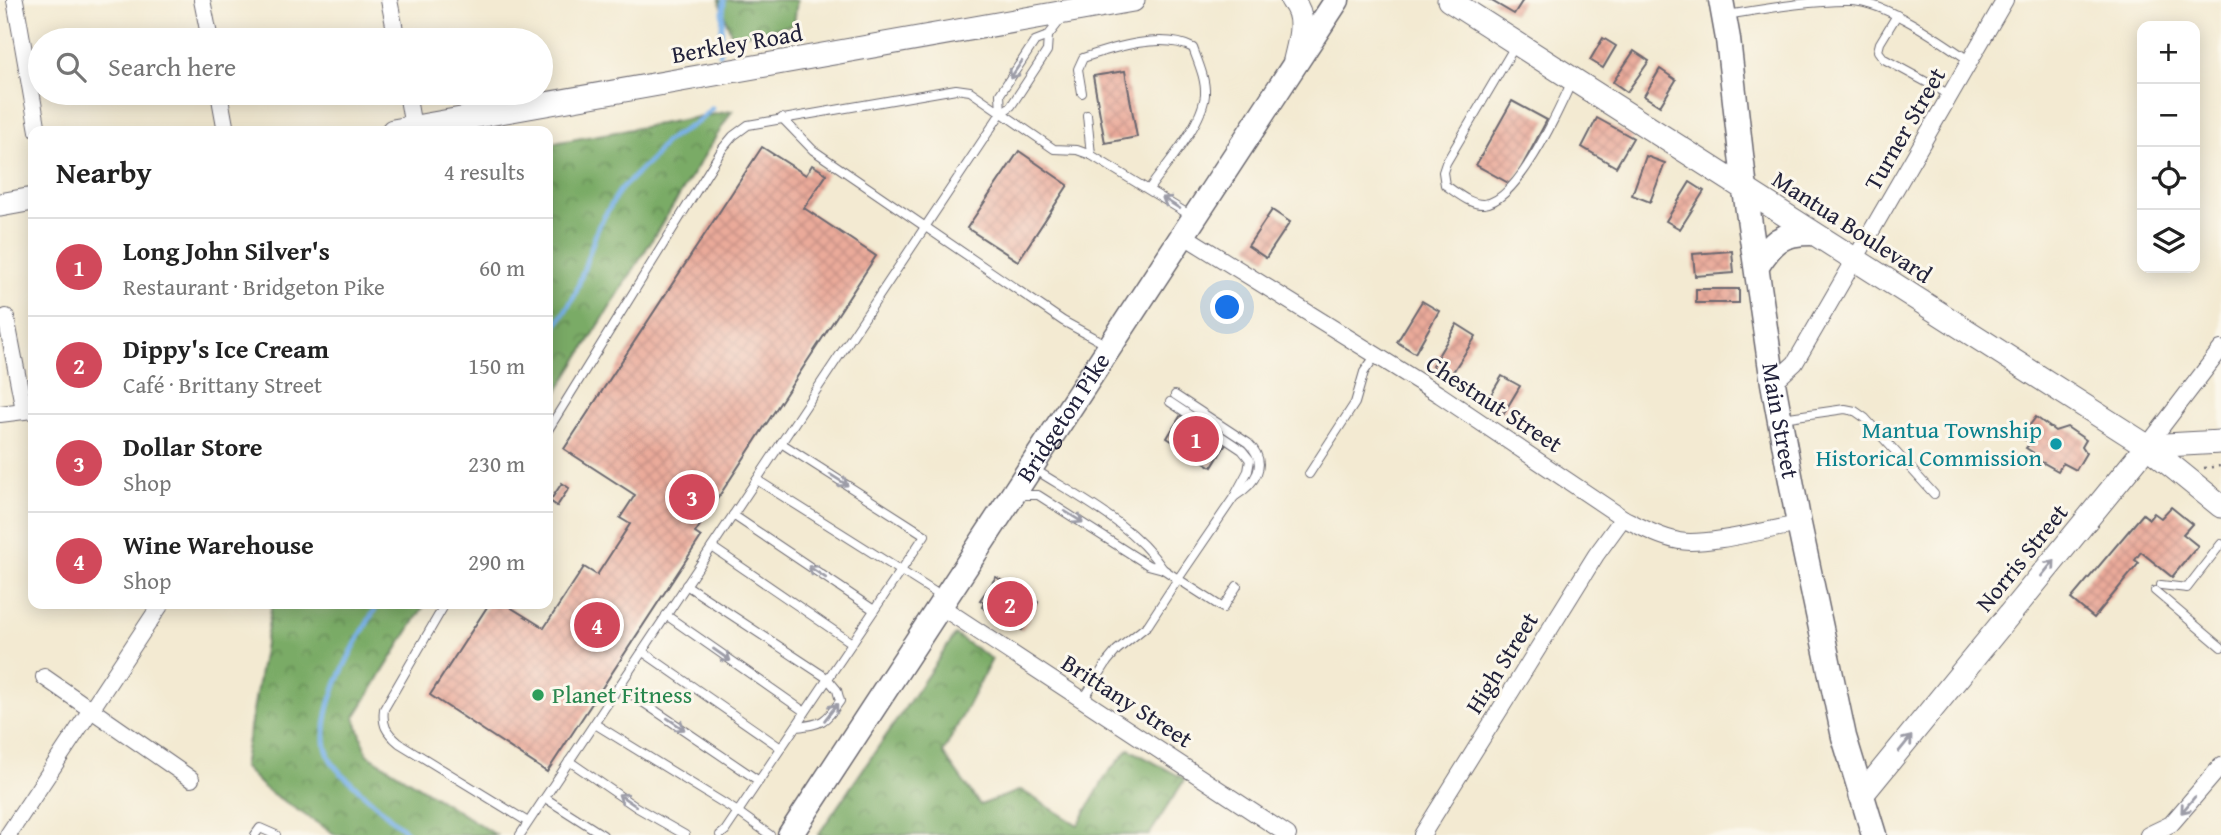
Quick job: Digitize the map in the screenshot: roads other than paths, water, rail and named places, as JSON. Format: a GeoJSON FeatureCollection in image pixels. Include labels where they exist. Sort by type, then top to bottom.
{"type":"FeatureCollection","features":[{"type":"Feature","properties":{"kind":"main road","name":"Bridgeton Pike"},"geometry":{"type":"LineString","coordinates":[[790,835],[1337,0]]}},
{"type":"Feature","properties":{"kind":"main road","name":"Main Street"},"geometry":{"type":"LineString","coordinates":[[1722,8],[1745,190],[1779,418],[1844,737],[1874,835]]}},
{"type":"Feature","properties":{"kind":"main road"},"geometry":{"type":"LineString","coordinates":[[1757,266],[1768,248],[1779,239],[1792,233],[1811,233]]}},
{"type":"Feature","properties":{"kind":"street"},"geometry":{"type":"LineString","coordinates":[[15,0],[28,74]]}},
{"type":"Feature","properties":{"kind":"street"},"geometry":{"type":"LineString","coordinates":[[202,0],[208,28]]}},
{"type":"Feature","properties":{"kind":"street"},"geometry":{"type":"LineString","coordinates":[[389,0],[395,28]]}},
{"type":"Feature","properties":{"kind":"street","name":"Berkley Road"},"geometry":{"type":"LineString","coordinates":[[553,103],[1066,12],[1090,4],[1133,0]]}},
{"type":"Feature","properties":{"kind":"street"},"geometry":{"type":"LineString","coordinates":[[1292,0],[1298,7],[1302,31],[1293,65]]}},
{"type":"Feature","properties":{"kind":"street","name":"Mantua Boulevard"},"geometry":{"type":"LineString","coordinates":[[1450,0],[2147,446],[2221,506]]}},
{"type":"Feature","properties":{"kind":"street","name":"Turner Street"},"geometry":{"type":"LineString","coordinates":[[1773,383],[1795,363],[2005,0]]}},
{"type":"Feature","properties":{"kind":"street"},"geometry":{"type":"LineString","coordinates":[[33,105],[37,126]]}},
{"type":"Feature","properties":{"kind":"street"},"geometry":{"type":"LineString","coordinates":[[221,105],[225,126]]}},
{"type":"Feature","properties":{"kind":"street"},"geometry":{"type":"LineString","coordinates":[[403,126],[406,105]]}},
{"type":"Feature","properties":{"kind":"street","name":"Berkley Road"},"geometry":{"type":"LineString","coordinates":[[420,126],[539,105]]}},
{"type":"Feature","properties":{"kind":"street"},"geometry":{"type":"LineString","coordinates":[[0,205],[28,200]]}},
{"type":"Feature","properties":{"kind":"street","name":"Chestnut Street"},"geometry":{"type":"LineString","coordinates":[[1188,226],[1376,355],[1623,518],[1655,534],[1682,542],[1704,541],[1799,524]]}},
{"type":"Feature","properties":{"kind":"street"},"geometry":{"type":"LineString","coordinates":[[6,317],[28,406]]}},
{"type":"Feature","properties":{"kind":"street","name":"Norris Street"},"geometry":{"type":"LineString","coordinates":[[1861,796],[2147,446],[2221,349]]}},
{"type":"Feature","properties":{"kind":"street"},"geometry":{"type":"LineString","coordinates":[[0,414],[28,410]]}},
{"type":"Feature","properties":{"kind":"street"},"geometry":{"type":"LineString","coordinates":[[2147,446],[2221,442]]}},
{"type":"Feature","properties":{"kind":"street","name":"High Street"},"geometry":{"type":"LineString","coordinates":[[1422,835],[1596,555],[1623,518]]}},
{"type":"Feature","properties":{"kind":"street","name":"Brittany Street"},"geometry":{"type":"LineString","coordinates":[[942,602],[1083,700],[1288,835]]}},
{"type":"Feature","properties":{"kind":"street"},"geometry":{"type":"LineString","coordinates":[[8,835],[158,609]]}},
{"type":"Feature","properties":{"kind":"street"},"geometry":{"type":"LineString","coordinates":[[44,677],[91,707],[191,779]]}},
{"type":"Feature","properties":{"kind":"street"},"geometry":{"type":"LineString","coordinates":[[2148,835],[2175,830],[2219,772]]}},
{"type":"Feature","properties":{"kind":"lane"},"geometry":{"type":"LineString","coordinates":[[1722,8],[1784,7],[1853,0],[1897,15],[1970,61]]}},
{"type":"Feature","properties":{"kind":"lane"},"geometry":{"type":"LineString","coordinates":[[1001,113],[1000,94],[1035,41],[1048,36],[1066,12]]}},
{"type":"Feature","properties":{"kind":"lane"},"geometry":{"type":"LineString","coordinates":[[1897,15],[1878,51],[1884,59],[1951,94]]}},
{"type":"Feature","properties":{"kind":"lane"},"geometry":{"type":"LineString","coordinates":[[524,829],[1001,113],[1011,106],[1047,51],[1048,36]]}},
{"type":"Feature","properties":{"kind":"lane"},"geometry":{"type":"LineString","coordinates":[[1082,93],[1078,69],[1083,58],[1160,40],[1174,40],[1193,48],[1202,71],[1205,94],[1202,107],[1193,127],[1149,189]]}},
{"type":"Feature","properties":{"kind":"lane"},"geometry":{"type":"LineString","coordinates":[[1517,43],[1446,163],[1443,173],[1445,185],[1472,202],[1482,204],[1499,197],[1510,187],[1545,139],[1573,79]]}},
{"type":"Feature","properties":{"kind":"lane"},"geometry":{"type":"LineString","coordinates":[[553,422],[723,148],[748,125],[956,89],[970,91],[1054,149],[1077,150],[1091,155],[1149,189],[1188,226]]}},
{"type":"Feature","properties":{"kind":"lane"},"geometry":{"type":"LineString","coordinates":[[1087,115],[1091,155]]}},
{"type":"Feature","properties":{"kind":"lane"},"geometry":{"type":"LineString","coordinates":[[782,118],[813,150],[1063,321],[1110,346]]}},
{"type":"Feature","properties":{"kind":"lane"},"geometry":{"type":"LineString","coordinates":[[1309,474],[1355,403],[1364,372],[1376,355]]}},
{"type":"Feature","properties":{"kind":"lane"},"geometry":{"type":"LineString","coordinates":[[1083,700],[1117,650],[1148,625],[1226,508],[1246,490],[1258,471],[1260,460],[1248,443],[1173,398]]}},
{"type":"Feature","properties":{"kind":"lane"},"geometry":{"type":"LineString","coordinates":[[1779,418],[1845,409],[1855,411],[1865,418],[1934,494]]}},
{"type":"Feature","properties":{"kind":"lane"},"geometry":{"type":"LineString","coordinates":[[720,835],[925,535],[781,443]]}},
{"type":"Feature","properties":{"kind":"lane"},"geometry":{"type":"LineString","coordinates":[[1031,467],[1112,518],[1155,557],[1163,569]]}},
{"type":"Feature","properties":{"kind":"lane"},"geometry":{"type":"LineString","coordinates":[[757,480],[901,571],[942,602]]}},
{"type":"Feature","properties":{"kind":"lane"},"geometry":{"type":"LineString","coordinates":[[1012,495],[1038,495],[1148,565],[1163,569],[1223,608],[1237,586]]}},
{"type":"Feature","properties":{"kind":"lane"},"geometry":{"type":"LineString","coordinates":[[733,515],[874,610]]}},
{"type":"Feature","properties":{"kind":"lane"},"geometry":{"type":"LineString","coordinates":[[2221,544],[2187,587],[2158,588],[2221,647]]}},
{"type":"Feature","properties":{"kind":"lane"},"geometry":{"type":"LineString","coordinates":[[712,547],[852,643]]}},
{"type":"Feature","properties":{"kind":"lane"},"geometry":{"type":"LineString","coordinates":[[687,585],[827,678],[839,695],[839,701],[829,717],[822,723],[796,727]]}},
{"type":"Feature","properties":{"kind":"lane"},"geometry":{"type":"LineString","coordinates":[[442,609],[384,709],[382,722],[387,733],[399,743],[533,835]]}},
{"type":"Feature","properties":{"kind":"lane"},"geometry":{"type":"LineString","coordinates":[[666,615],[805,712]]}},
{"type":"Feature","properties":{"kind":"lane"},"geometry":{"type":"LineString","coordinates":[[643,652],[781,748]]}},
{"type":"Feature","properties":{"kind":"lane"},"geometry":{"type":"LineString","coordinates":[[619,686],[759,781]]}},
{"type":"Feature","properties":{"kind":"lane"},"geometry":{"type":"LineString","coordinates":[[595,724],[738,812],[770,835]]}},
{"type":"Feature","properties":{"kind":"lane"},"geometry":{"type":"LineString","coordinates":[[569,761],[636,807],[685,835]]}},
{"type":"Feature","properties":{"kind":"lane"},"geometry":{"type":"LineString","coordinates":[[545,798],[603,835]]}},
{"type":"Feature","properties":{"kind":"lane"},"geometry":{"type":"LineString","coordinates":[[255,835],[260,828],[276,835]]}},
{"type":"Feature","properties":{"kind":"waterway"},"geometry":{"type":"LineString","coordinates":[[720,54],[724,0]]}},
{"type":"Feature","properties":{"kind":"waterway"},"geometry":{"type":"LineString","coordinates":[[553,331],[575,295],[598,227],[620,190],[653,158],[666,141],[699,121],[712,108]]}},
{"type":"Feature","properties":{"kind":"waterway"},"geometry":{"type":"LineString","coordinates":[[375,609],[337,682],[325,725],[326,745],[337,770],[410,835]]}},
{"type":"Feature","properties":{"kind":"place","name":"Long John Silver's"},"geometry":{"type":"Point","coordinates":[1196,439]}},
{"type":"Feature","properties":{"kind":"place","name":"Mantua Township Historical Commission"},"geometry":{"type":"Point","coordinates":[2056,444]}},
{"type":"Feature","properties":{"kind":"place","name":"Dollar Store"},"geometry":{"type":"Point","coordinates":[692,497]}},
{"type":"Feature","properties":{"kind":"place","name":"Dippy's Ice Cream"},"geometry":{"type":"Point","coordinates":[1010,604]}},
{"type":"Feature","properties":{"kind":"place","name":"Wine Warehouse"},"geometry":{"type":"Point","coordinates":[597,625]}},
{"type":"Feature","properties":{"kind":"place","name":"Planet Fitness"},"geometry":{"type":"Point","coordinates":[538,695]}}]}
